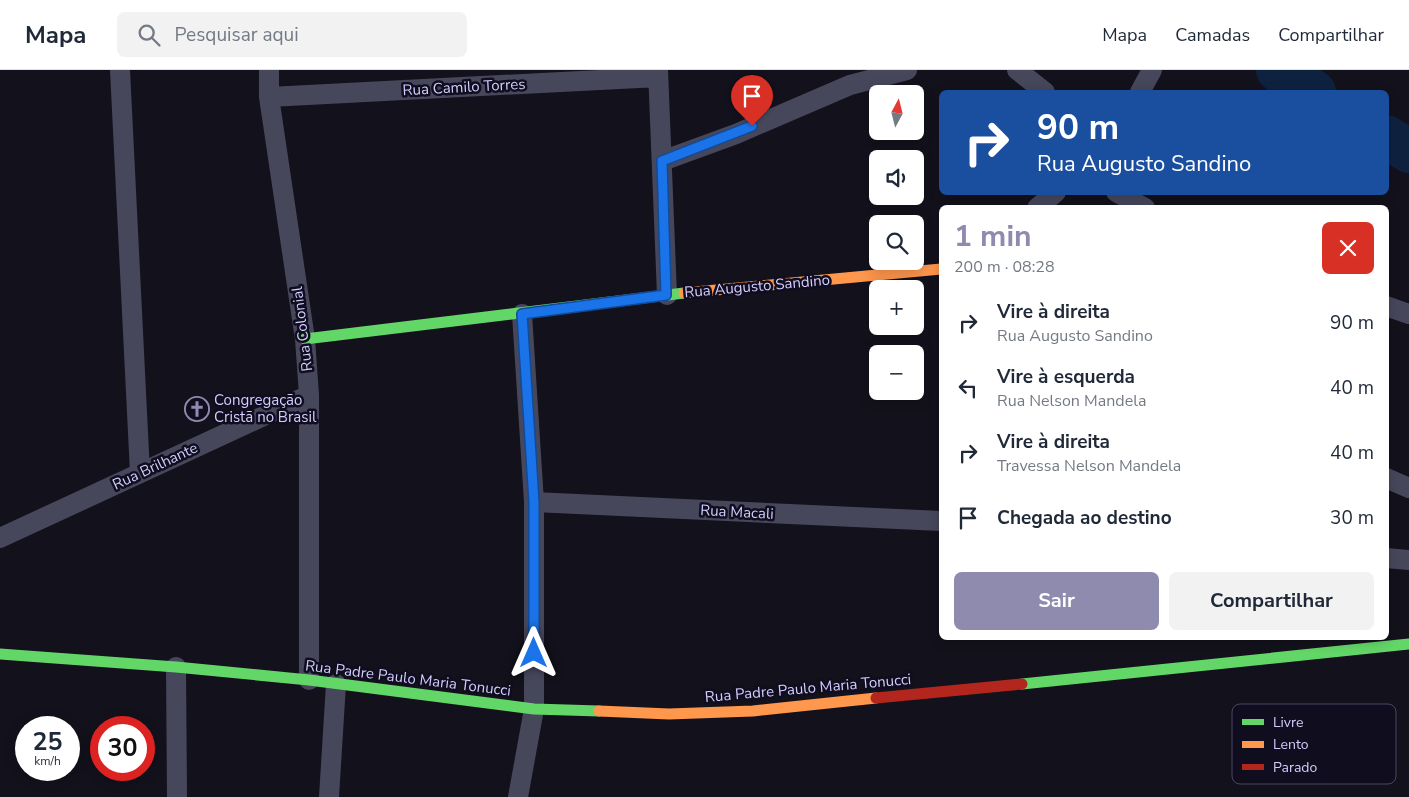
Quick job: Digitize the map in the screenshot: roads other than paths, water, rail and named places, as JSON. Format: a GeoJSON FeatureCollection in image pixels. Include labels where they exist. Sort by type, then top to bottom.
{"type":"FeatureCollection","features":[{"type":"Feature","properties":{"kind":"street"},"geometry":{"type":"LineString","coordinates":[[120,70],[140,473]]}},
{"type":"Feature","properties":{"kind":"street","name":"Rua Colonial"},"geometry":{"type":"LineString","coordinates":[[269,70],[269,97],[305,339],[309,395],[309,680]]}},
{"type":"Feature","properties":{"kind":"street"},"geometry":{"type":"LineString","coordinates":[[662,161],[736,134],[850,85],[907,70]]}},
{"type":"Feature","properties":{"kind":"street"},"geometry":{"type":"LineString","coordinates":[[1017,70],[1042,90]]}},
{"type":"Feature","properties":{"kind":"street"},"geometry":{"type":"LineString","coordinates":[[1141,90],[1152,70]]}},
{"type":"Feature","properties":{"kind":"street"},"geometry":{"type":"LineString","coordinates":[[658,73],[666,295]]}},
{"type":"Feature","properties":{"kind":"street","name":"Rua Camilo Torres"},"geometry":{"type":"LineString","coordinates":[[269,97],[658,73]]}},
{"type":"Feature","properties":{"kind":"street"},"geometry":{"type":"LineString","coordinates":[[1041,205],[1052,195]]}},
{"type":"Feature","properties":{"kind":"street"},"geometry":{"type":"LineString","coordinates":[[1121,195],[1140,205]]}},
{"type":"Feature","properties":{"kind":"street","name":"Rua Augusto Sandino"},"geometry":{"type":"LineString","coordinates":[[305,339],[666,295],[939,269]]}},
{"type":"Feature","properties":{"kind":"street"},"geometry":{"type":"LineString","coordinates":[[1389,307],[1409,314]]}},
{"type":"Feature","properties":{"kind":"street"},"geometry":{"type":"LineString","coordinates":[[518,797],[534,709],[534,502],[522,314]]}},
{"type":"Feature","properties":{"kind":"street","name":"Rua Brilhante"},"geometry":{"type":"LineString","coordinates":[[0,538],[309,395]]}},
{"type":"Feature","properties":{"kind":"street"},"geometry":{"type":"LineString","coordinates":[[1389,479],[1409,488]]}},
{"type":"Feature","properties":{"kind":"street","name":"Rua Macali"},"geometry":{"type":"LineString","coordinates":[[534,502],[939,521]]}},
{"type":"Feature","properties":{"kind":"street"},"geometry":{"type":"LineString","coordinates":[[1389,558],[1409,560]]}},
{"type":"Feature","properties":{"kind":"street","name":"Rua Padre Paulo Maria Tonucci"},"geometry":{"type":"LineString","coordinates":[[0,654],[176,667],[309,680],[534,709],[669,714],[752,711],[1409,644]]}},
{"type":"Feature","properties":{"kind":"street"},"geometry":{"type":"LineString","coordinates":[[176,667],[177,797]]}},
{"type":"Feature","properties":{"kind":"street"},"geometry":{"type":"LineString","coordinates":[[329,797],[336,684]]}},
{"type":"Feature","properties":{"kind":"waterway"},"geometry":{"type":"LineString","coordinates":[[1278,70],[1311,90]]}},
{"type":"Feature","properties":{"kind":"waterway"},"geometry":{"type":"LineString","coordinates":[[1389,139],[1409,151]]}},
{"type":"Feature","properties":{"kind":"place","name":"Congregação Cristã no Brasil"},"geometry":{"type":"Point","coordinates":[197,409]}}]}
